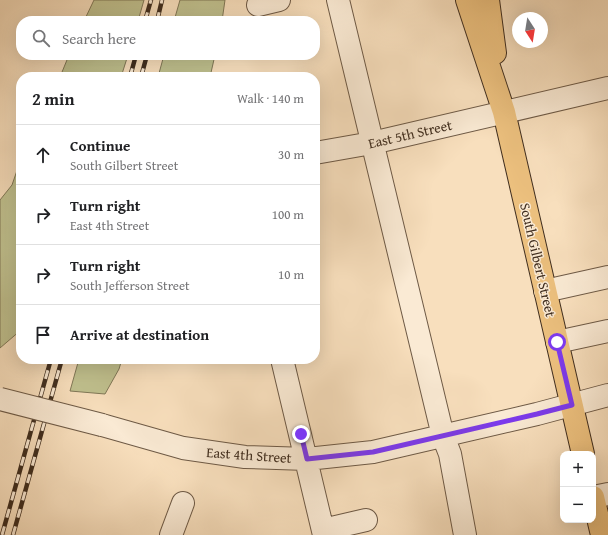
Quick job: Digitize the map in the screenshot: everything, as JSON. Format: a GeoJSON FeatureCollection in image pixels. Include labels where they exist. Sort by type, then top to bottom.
{"type":"FeatureCollection","features":[{"type":"Feature","properties":{"kind":"main road","name":"South Gilbert Street"},"geometry":{"type":"LineString","coordinates":[[467,0],[504,112]]}},
{"type":"Feature","properties":{"kind":"main road","name":"South Gilbert Street"},"geometry":{"type":"LineString","coordinates":[[488,0],[504,112],[582,451]]}},
{"type":"Feature","properties":{"kind":"main road"},"geometry":{"type":"LineString","coordinates":[[596,510],[602,535]]}},
{"type":"Feature","properties":{"kind":"street"},"geometry":{"type":"LineString","coordinates":[[338,0],[443,436],[450,454],[465,535]]}},
{"type":"Feature","properties":{"kind":"street","name":"East 5th Street"},"geometry":{"type":"LineString","coordinates":[[320,152],[372,143],[608,88]]}},
{"type":"Feature","properties":{"kind":"street"},"geometry":{"type":"LineString","coordinates":[[545,291],[608,277]]}},
{"type":"Feature","properties":{"kind":"street"},"geometry":{"type":"LineString","coordinates":[[557,342],[608,331]]}},
{"type":"Feature","properties":{"kind":"street"},"geometry":{"type":"LineString","coordinates":[[283,364],[324,532],[366,520]]}},
{"type":"Feature","properties":{"kind":"street","name":"East 4th Street"},"geometry":{"type":"LineString","coordinates":[[0,399],[102,425],[183,448],[245,457],[307,459],[373,452],[572,405],[608,394]]}},
{"type":"Feature","properties":{"kind":"street"},"geometry":{"type":"LineString","coordinates":[[596,496],[608,494]]}},
{"type":"Feature","properties":{"kind":"street"},"geometry":{"type":"LineString","coordinates":[[171,535],[183,503]]}},
{"type":"Feature","properties":{"kind":"green space"},"geometry":{"type":"Polygon","coordinates":[[[94,0],[144,0],[139,16],[86,16],[94,0]]]}},
{"type":"Feature","properties":{"kind":"green space"},"geometry":{"type":"Polygon","coordinates":[[[180,0],[225,0],[223,16],[175,16],[180,0]]]}},
{"type":"Feature","properties":{"kind":"green space"},"geometry":{"type":"Polygon","coordinates":[[[67,60],[126,60],[123,72],[62,72],[67,60]]]}},
{"type":"Feature","properties":{"kind":"green space"},"geometry":{"type":"Polygon","coordinates":[[[163,60],[214,60],[211,72],[159,72],[163,60]]]}},
{"type":"Feature","properties":{"kind":"green space"},"geometry":{"type":"Polygon","coordinates":[[[16,173],[16,334],[0,348],[0,200],[12,185],[16,173]]]}},
{"type":"Feature","properties":{"kind":"green space"},"geometry":{"type":"Polygon","coordinates":[[[78,364],[120,364],[105,394],[70,391],[78,364]]]}},
{"type":"Feature","properties":{"kind":"railway"},"geometry":{"type":"LineString","coordinates":[[146,16],[151,0]]}},
{"type":"Feature","properties":{"kind":"railway"},"geometry":{"type":"LineString","coordinates":[[158,16],[162,0]]}},
{"type":"Feature","properties":{"kind":"railway"},"geometry":{"type":"LineString","coordinates":[[131,72],[135,60]]}},
{"type":"Feature","properties":{"kind":"railway"},"geometry":{"type":"LineString","coordinates":[[142,72],[146,60]]}},
{"type":"Feature","properties":{"kind":"railway"},"geometry":{"type":"LineString","coordinates":[[2,535],[50,364]]}},
{"type":"Feature","properties":{"kind":"railway"},"geometry":{"type":"LineString","coordinates":[[13,535],[61,364]]}},
{"type":"Feature","properties":{"kind":"route"},"geometry":{"type":"LineString","coordinates":[[301,434],[307,459],[373,452],[572,405],[557,342]]}}]}
